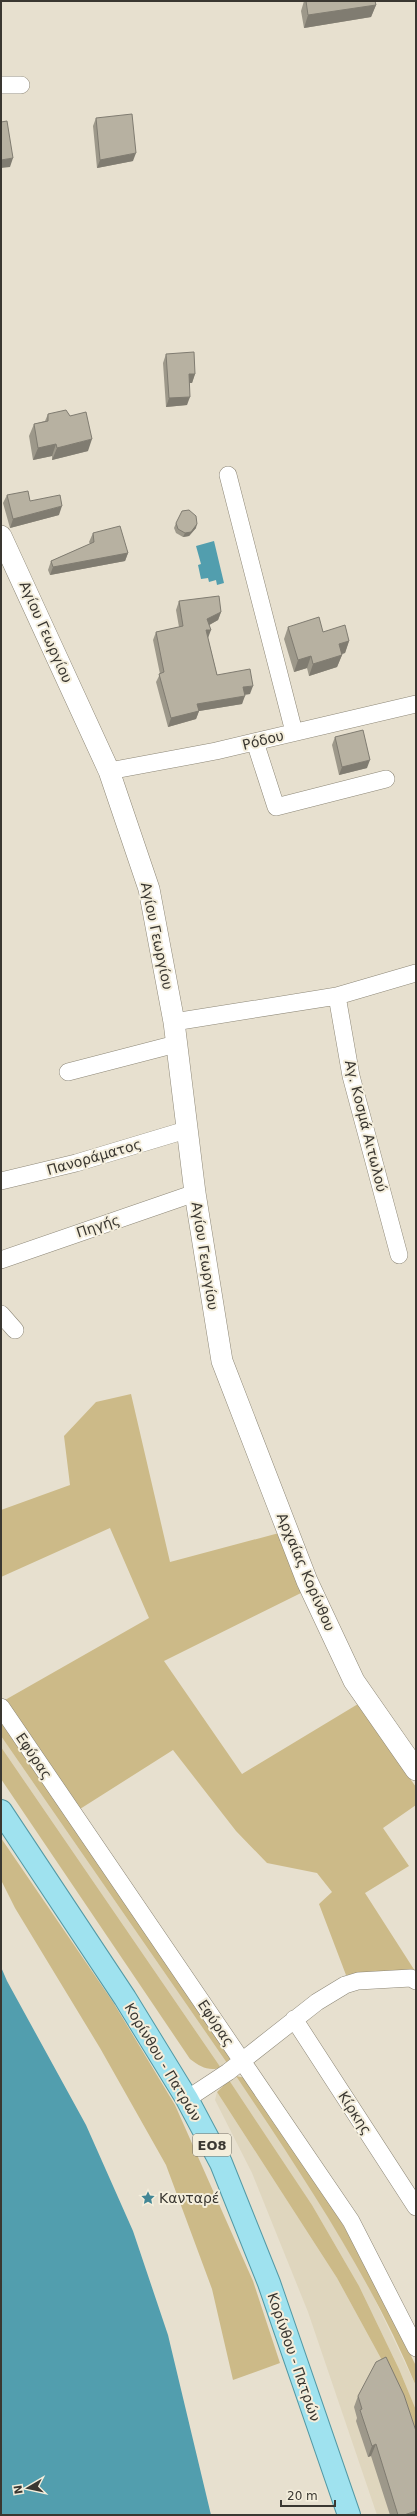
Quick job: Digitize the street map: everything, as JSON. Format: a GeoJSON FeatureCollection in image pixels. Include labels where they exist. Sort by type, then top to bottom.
{"type":"FeatureCollection","features":[{"type":"Feature","properties":{"kind":"main road","name":"Κορίνθου - Πατρών"},"geometry":{"type":"LineString","coordinates":[[1,1811],[125,1998],[187,2099],[221,2162],[247,2224],[349,2515]]}},
{"type":"Feature","properties":{"kind":"street"},"geometry":{"type":"LineString","coordinates":[[1,85],[21,85]]}},
{"type":"Feature","properties":{"kind":"street"},"geometry":{"type":"LineString","coordinates":[[228,475],[294,732]]}},
{"type":"Feature","properties":{"kind":"street","name":"Αγίου Γεωργίου"},"geometry":{"type":"LineString","coordinates":[[1,536],[109,771],[149,889],[174,1022],[186,1130],[222,1361]]}},
{"type":"Feature","properties":{"kind":"street","name":"Ρόδου"},"geometry":{"type":"LineString","coordinates":[[109,771],[255,742],[416,704]]}},
{"type":"Feature","properties":{"kind":"street"},"geometry":{"type":"LineString","coordinates":[[255,742],[276,807],[386,779]]}},
{"type":"Feature","properties":{"kind":"street"},"geometry":{"type":"LineString","coordinates":[[174,1022],[337,996],[416,973]]}},
{"type":"Feature","properties":{"kind":"street","name":"Αγ. Κοσμά Αιτωλού"},"geometry":{"type":"LineString","coordinates":[[337,996],[351,1076],[399,1256]]}},
{"type":"Feature","properties":{"kind":"street"},"geometry":{"type":"LineString","coordinates":[[68,1072],[176,1044]]}},
{"type":"Feature","properties":{"kind":"street","name":"Πανοράματος"},"geometry":{"type":"LineString","coordinates":[[1,1181],[76,1164],[186,1130]]}},
{"type":"Feature","properties":{"kind":"street","name":"Πηγής"},"geometry":{"type":"LineString","coordinates":[[1,1260],[195,1193]]}},
{"type":"Feature","properties":{"kind":"street"},"geometry":{"type":"LineString","coordinates":[[1,1314],[15,1330]]}},
{"type":"Feature","properties":{"kind":"street","name":"Αρχαίας Κορίνθου"},"geometry":{"type":"LineString","coordinates":[[222,1361],[307,1581],[357,1686],[416,1770]]}},
{"type":"Feature","properties":{"kind":"street","name":"Εφύρας"},"geometry":{"type":"LineString","coordinates":[[1,1707],[351,2221],[416,2348]]}},
{"type":"Feature","properties":{"kind":"street"},"geometry":{"type":"LineString","coordinates":[[187,2099],[242,2061],[294,2019],[345,1985],[358,1981],[411,1978],[416,1981]]}},
{"type":"Feature","properties":{"kind":"street","name":"Κίρκης"},"geometry":{"type":"LineString","coordinates":[[294,2019],[416,2207]]}},
{"type":"Feature","properties":{"kind":"shaded area"},"geometry":{"type":"Polygon","coordinates":[[[131,1394],[170,1562],[279,1533],[303,1592],[164,1661],[242,1774],[358,1704],[416,1787],[416,1805],[383,1828],[409,1866],[365,1893],[415,1971],[346,1975],[319,1904],[332,1892],[317,1873],[267,1863],[236,1831],[173,1750],[80,1809],[5,1700],[149,1618],[110,1528],[1,1577],[1,1510],[70,1485],[64,1436],[96,1402],[131,1394]]]}},
{"type":"Feature","properties":{"kind":"shaded area"},"geometry":{"type":"Polygon","coordinates":[[[1,1721],[228,2050],[230,2059],[227,2063],[1,1736],[1,1721]]]}},
{"type":"Feature","properties":{"kind":"shaded area"},"geometry":{"type":"Polygon","coordinates":[[[1,1736],[227,2063],[221,2068],[1,1747],[1,1736]]]}},
{"type":"Feature","properties":{"kind":"shaded area"},"geometry":{"type":"Polygon","coordinates":[[[1,1747],[221,2068],[204,2068],[190,2059],[1,1779],[1,1747]]]}},
{"type":"Feature","properties":{"kind":"shaded area"},"geometry":{"type":"Polygon","coordinates":[[[1,1838],[113,2002],[175,2105],[253,2281],[280,2363],[233,2380],[212,2289],[166,2165],[100,2048],[15,1908],[1,1880],[1,1838]]]}},
{"type":"Feature","properties":{"kind":"shaded area"},"geometry":{"type":"Polygon","coordinates":[[[236,2076],[319,2201],[366,2281],[416,2386],[416,2410],[399,2369],[359,2286],[312,2205],[229,2080],[236,2076]]]}},
{"type":"Feature","properties":{"kind":"shaded area"},"geometry":{"type":"Polygon","coordinates":[[[236,2076],[246,2078],[326,2195],[373,2278],[416,2366],[416,2386],[378,2305],[334,2226],[236,2076]]]}},
{"type":"Feature","properties":{"kind":"shaded area"},"geometry":{"type":"Polygon","coordinates":[[[229,2080],[312,2205],[359,2286],[399,2369],[416,2410],[416,2443],[384,2364],[337,2278],[217,2092],[229,2080]]]}},
{"type":"Feature","properties":{"kind":"shaded area"},"geometry":{"type":"Polygon","coordinates":[[[217,2092],[337,2278],[384,2364],[416,2515],[377,2515],[308,2312],[252,2173],[215,2100],[217,2092]]]}},
{"type":"Feature","properties":{"kind":"water"},"geometry":{"type":"Polygon","coordinates":[[[214,541],[224,583],[217,585],[216,580],[209,582],[208,578],[201,579],[198,565],[201,564],[196,546],[214,541]]]}},
{"type":"Feature","properties":{"kind":"water"},"geometry":{"type":"Polygon","coordinates":[[[1,1967],[7,1981],[86,2125],[133,2231],[168,2335],[211,2515],[1,2515],[1,1967]]]}},
{"type":"Feature","properties":{"kind":"building"},"geometry":{"type":"Polygon","coordinates":[[[306,1],[375,1],[376,5],[308,15],[306,1]]]}},
{"type":"Feature","properties":{"kind":"building"},"geometry":{"type":"Polygon","coordinates":[[[132,114],[136,153],[100,160],[96,118],[132,114]]]}},
{"type":"Feature","properties":{"kind":"building"},"geometry":{"type":"Polygon","coordinates":[[[7,121],[13,158],[1,160],[1,122],[7,121]]]}},
{"type":"Feature","properties":{"kind":"building"},"geometry":{"type":"Polygon","coordinates":[[[194,352],[195,374],[189,374],[190,397],[169,398],[166,354],[194,352]]]}},
{"type":"Feature","properties":{"kind":"building"},"geometry":{"type":"Polygon","coordinates":[[[66,410],[70,416],[86,412],[92,439],[57,448],[56,444],[38,448],[34,424],[48,421],[48,414],[66,410]]]}},
{"type":"Feature","properties":{"kind":"building"},"geometry":{"type":"Polygon","coordinates":[[[28,491],[30,501],[60,495],[62,506],[13,519],[7,495],[28,491]]]}},
{"type":"Feature","properties":{"kind":"building"},"geometry":{"type":"Polygon","coordinates":[[[189,510],[196,516],[197,524],[191,532],[185,533],[178,529],[176,523],[182,511],[189,510]]]}},
{"type":"Feature","properties":{"kind":"building"},"geometry":{"type":"Polygon","coordinates":[[[120,526],[128,553],[53,567],[51,561],[94,542],[93,533],[120,526]]]}},
{"type":"Feature","properties":{"kind":"building"},"geometry":{"type":"Polygon","coordinates":[[[219,596],[221,612],[207,619],[211,630],[206,630],[217,675],[250,669],[253,686],[243,687],[245,696],[197,704],[199,711],[171,718],[159,674],[164,672],[156,632],[183,626],[179,601],[219,596]]]}},
{"type":"Feature","properties":{"kind":"building"},"geometry":{"type":"Polygon","coordinates":[[[319,617],[323,632],[345,625],[349,641],[339,644],[342,655],[313,664],[311,656],[298,660],[288,627],[319,617]]]}},
{"type":"Feature","properties":{"kind":"building"},"geometry":{"type":"Polygon","coordinates":[[[363,730],[370,760],[342,767],[335,737],[363,730]]]}},
{"type":"Feature","properties":{"kind":"building"},"geometry":{"type":"Polygon","coordinates":[[[386,2357],[404,2395],[416,2431],[416,2511],[404,2515],[398,2515],[376,2444],[372,2446],[360,2410],[362,2409],[358,2396],[376,2362],[386,2357]]]}},
{"type":"Feature","properties":{"kind":"place","name":"Κανταρέ"},"geometry":{"type":"Point","coordinates":[148,2198]}}]}
